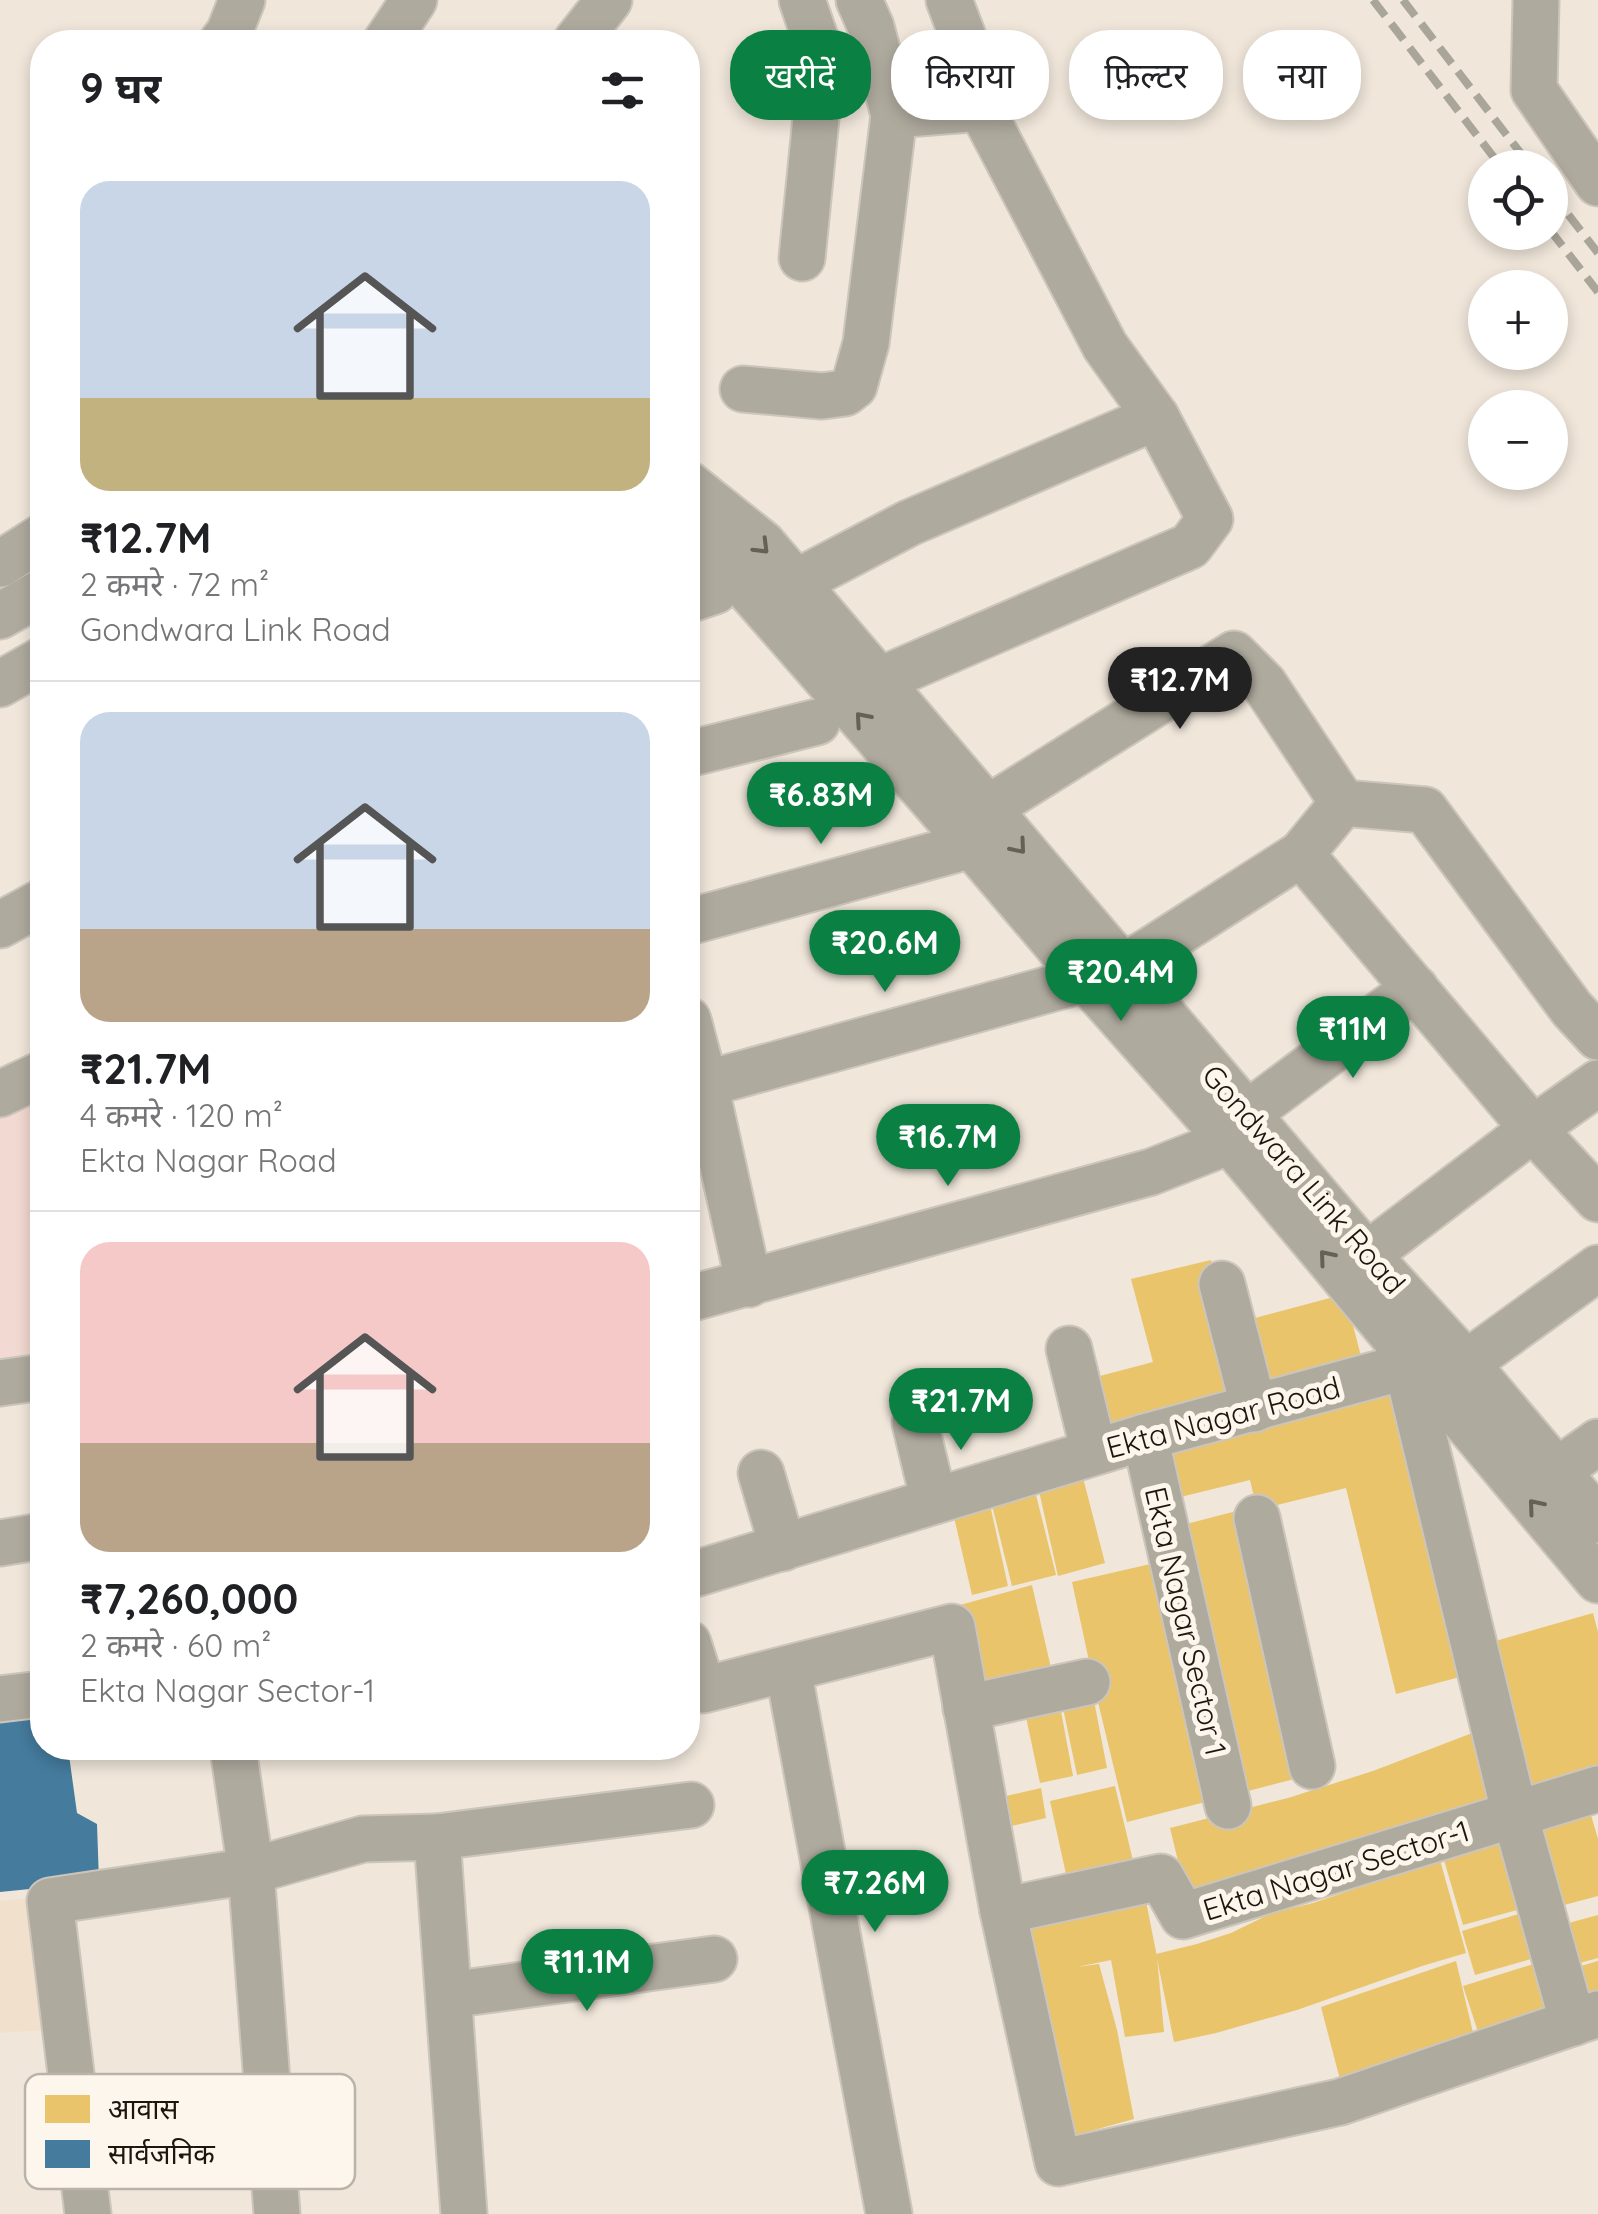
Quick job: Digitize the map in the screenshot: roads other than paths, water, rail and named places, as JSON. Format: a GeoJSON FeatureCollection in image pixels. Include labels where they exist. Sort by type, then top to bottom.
{"type":"FeatureCollection","features":[{"type":"Feature","properties":{"kind":"street"},"geometry":{"type":"LineString","coordinates":[[229,30],[242,0]]}},
{"type":"Feature","properties":{"kind":"street"},"geometry":{"type":"LineString","coordinates":[[394,30],[414,0]]}},
{"type":"Feature","properties":{"kind":"street"},"geometry":{"type":"LineString","coordinates":[[585,30],[609,0]]}},
{"type":"Feature","properties":{"kind":"street"},"geometry":{"type":"LineString","coordinates":[[802,0],[822,58],[802,258]]}},
{"type":"Feature","properties":{"kind":"street"},"geometry":{"type":"LineString","coordinates":[[859,0],[871,27],[891,103]]}},
{"type":"Feature","properties":{"kind":"street"},"geometry":{"type":"LineString","coordinates":[[949,0],[960,30]]}},
{"type":"Feature","properties":{"kind":"street"},"geometry":{"type":"LineString","coordinates":[[1536,0],[1534,90],[1598,183]]}},
{"type":"Feature","properties":{"kind":"street"},"geometry":{"type":"LineString","coordinates":[[743,389],[822,396],[844,393],[854,386],[866,343],[893,120]]}},
{"type":"Feature","properties":{"kind":"street"},"geometry":{"type":"LineString","coordinates":[[878,681],[1190,546],[1210,520],[1156,417],[1105,346],[986,120]]}},
{"type":"Feature","properties":{"kind":"street"},"geometry":{"type":"LineString","coordinates":[[795,583],[909,523],[1156,417]]}},
{"type":"Feature","properties":{"kind":"street"},"geometry":{"type":"LineString","coordinates":[[700,494],[762,544],[878,681],[980,827]]}},
{"type":"Feature","properties":{"kind":"street"},"geometry":{"type":"LineString","coordinates":[[700,544],[734,573],[980,827],[1238,1128],[1412,1372],[1598,1580]]}},
{"type":"Feature","properties":{"kind":"street"},"geometry":{"type":"LineString","coordinates":[[0,564],[30,545]]}},
{"type":"Feature","properties":{"kind":"street"},"geometry":{"type":"LineString","coordinates":[[0,616],[30,599]]}},
{"type":"Feature","properties":{"kind":"street"},"geometry":{"type":"LineString","coordinates":[[700,918],[980,827],[1234,654],[1264,684],[1343,803]]}},
{"type":"Feature","properties":{"kind":"street"},"geometry":{"type":"LineString","coordinates":[[0,684],[30,667]]}},
{"type":"Feature","properties":{"kind":"street"},"geometry":{"type":"LineString","coordinates":[[700,751],[817,722]]}},
{"type":"Feature","properties":{"kind":"street"},"geometry":{"type":"LineString","coordinates":[[706,1084],[1129,964],[1301,854],[1343,803]]}},
{"type":"Feature","properties":{"kind":"street"},"geometry":{"type":"LineString","coordinates":[[1343,803],[1424,810],[1572,1009],[1598,1037]]}},
{"type":"Feature","properties":{"kind":"street"},"geometry":{"type":"LineString","coordinates":[[1301,854],[1533,1129],[1598,1199]]}},
{"type":"Feature","properties":{"kind":"street"},"geometry":{"type":"LineString","coordinates":[[0,925],[30,909]]}},
{"type":"Feature","properties":{"kind":"street"},"geometry":{"type":"LineString","coordinates":[[700,1297],[1151,1172],[1238,1128],[1415,988]]}},
{"type":"Feature","properties":{"kind":"street"},"geometry":{"type":"LineString","coordinates":[[700,1063],[748,1284]]}},
{"type":"Feature","properties":{"kind":"street"},"geometry":{"type":"LineString","coordinates":[[0,1094],[30,1080]]}},
{"type":"Feature","properties":{"kind":"street"},"geometry":{"type":"LineString","coordinates":[[1367,1254],[1598,1083]]}},
{"type":"Feature","properties":{"kind":"street","name":"Gondwara Link Road"},"geometry":{"type":"LineString","coordinates":[[1238,1128],[1367,1254],[1465,1362],[1598,1520]]}},
{"type":"Feature","properties":{"kind":"street"},"geometry":{"type":"LineString","coordinates":[[1465,1362],[1598,1268]]}},
{"type":"Feature","properties":{"kind":"street"},"geometry":{"type":"LineString","coordinates":[[1222,1284],[1254,1408]]}},
{"type":"Feature","properties":{"kind":"street"},"geometry":{"type":"LineString","coordinates":[[1069,1350],[1094,1452]]}},
{"type":"Feature","properties":{"kind":"street"},"geometry":{"type":"LineString","coordinates":[[700,1678],[704,1690],[952,1627],[1003,1911],[1058,2163],[1340,2102],[1585,2019],[1515,1815],[1412,1372]]}},
{"type":"Feature","properties":{"kind":"street","name":"Ekta Nagar Road"},"geometry":{"type":"LineString","coordinates":[[700,1572],[1145,1436],[1412,1372]]}},
{"type":"Feature","properties":{"kind":"street"},"geometry":{"type":"LineString","coordinates":[[0,1383],[30,1379]]}},
{"type":"Feature","properties":{"kind":"street"},"geometry":{"type":"LineString","coordinates":[[915,1423],[934,1501]]}},
{"type":"Feature","properties":{"kind":"street","name":"Ekta Nagar Sector 1"},"geometry":{"type":"LineString","coordinates":[[1145,1436],[1228,1806]]}},
{"type":"Feature","properties":{"kind":"street"},"geometry":{"type":"LineString","coordinates":[[1557,1471],[1598,1442]]}},
{"type":"Feature","properties":{"kind":"street"},"geometry":{"type":"LineString","coordinates":[[761,1473],[782,1548]]}},
{"type":"Feature","properties":{"kind":"street"},"geometry":{"type":"LineString","coordinates":[[1256,1518],[1312,1766]]}},
{"type":"Feature","properties":{"kind":"street"},"geometry":{"type":"LineString","coordinates":[[0,1542],[30,1538]]}},
{"type":"Feature","properties":{"kind":"street"},"geometry":{"type":"LineString","coordinates":[[788,1669],[889,2214]]}},
{"type":"Feature","properties":{"kind":"street"},"geometry":{"type":"LineString","coordinates":[[966,1708],[1087,1682]]}},
{"type":"Feature","properties":{"kind":"street"},"geometry":{"type":"LineString","coordinates":[[0,1700],[30,1696]]}},
{"type":"Feature","properties":{"kind":"street"},"geometry":{"type":"LineString","coordinates":[[235,1760],[251,1871],[266,2074]]}},
{"type":"Feature","properties":{"kind":"street","name":"Ekta Nagar Sector-1"},"geometry":{"type":"LineString","coordinates":[[1003,1911],[1161,1877],[1183,1916],[1598,1789]]}},
{"type":"Feature","properties":{"kind":"street"},"geometry":{"type":"LineString","coordinates":[[71,2074],[50,1901],[251,1871],[363,1840],[437,1837],[690,1805]]}},
{"type":"Feature","properties":{"kind":"street"},"geometry":{"type":"LineString","coordinates":[[437,1837],[464,2214]]}},
{"type":"Feature","properties":{"kind":"street"},"geometry":{"type":"LineString","coordinates":[[449,1995],[714,1958]]}},
{"type":"Feature","properties":{"kind":"street"},"geometry":{"type":"LineString","coordinates":[[85,2189],[88,2214]]}},
{"type":"Feature","properties":{"kind":"street"},"geometry":{"type":"LineString","coordinates":[[275,2189],[277,2214]]}},
{"type":"Feature","properties":{"kind":"railway"},"geometry":{"type":"LineString","coordinates":[[1373,0],[1488,150]]}},
{"type":"Feature","properties":{"kind":"railway"},"geometry":{"type":"LineString","coordinates":[[1403,0],[1518,150]]}},
{"type":"Feature","properties":{"kind":"railway"},"geometry":{"type":"LineString","coordinates":[[1568,214],[1598,253]]}},
{"type":"Feature","properties":{"kind":"railway"},"geometry":{"type":"LineString","coordinates":[[1565,250],[1598,292]]}}]}
